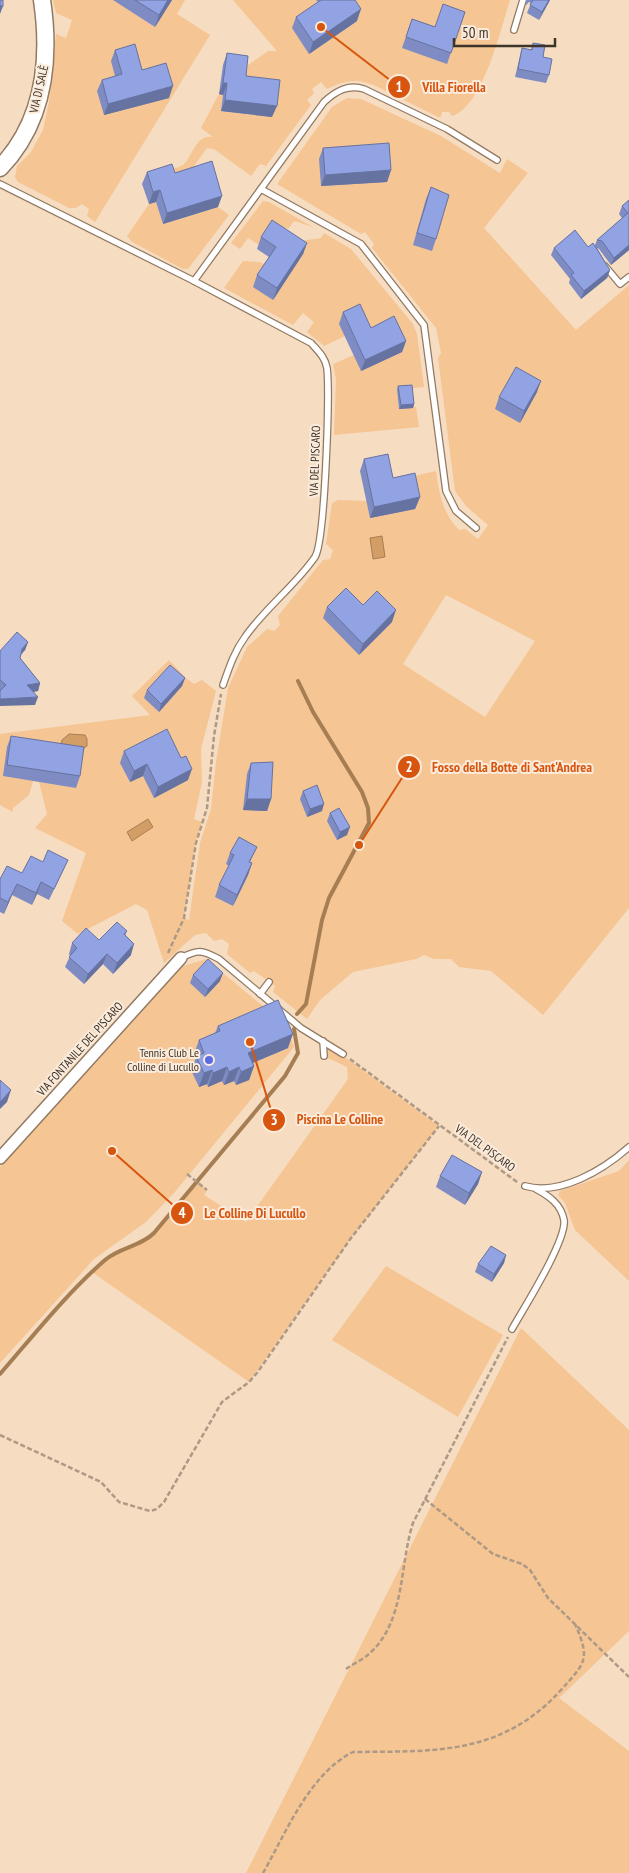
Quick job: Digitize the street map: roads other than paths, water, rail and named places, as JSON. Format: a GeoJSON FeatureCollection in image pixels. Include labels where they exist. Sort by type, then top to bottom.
{"type":"FeatureCollection","features":[{"type":"Feature","properties":{"kind":"main road","name":"VIA DI SALÈ"},"geometry":{"type":"LineString","coordinates":[[0,168],[23,138],[40,98],[46,48],[42,0]]}},
{"type":"Feature","properties":{"kind":"street","name":"VIA FONTANILE DEL PISCARO"},"geometry":{"type":"LineString","coordinates":[[0,1158],[181,958]]}},
{"type":"Feature","properties":{"kind":"lane"},"geometry":{"type":"LineString","coordinates":[[514,30],[523,0]]}},
{"type":"Feature","properties":{"kind":"lane"},"geometry":{"type":"LineString","coordinates":[[194,282],[324,102],[338,91],[352,87],[364,89],[443,128],[497,160]]}},
{"type":"Feature","properties":{"kind":"lane","name":"VIA DEL PISCARO"},"geometry":{"type":"LineString","coordinates":[[0,184],[311,343],[324,358],[328,379],[324,497],[318,550],[307,566],[245,636],[230,662],[223,685]]}},
{"type":"Feature","properties":{"kind":"lane"},"geometry":{"type":"LineString","coordinates":[[261,189],[360,244],[424,325],[446,491],[456,511],[476,528]]}},
{"type":"Feature","properties":{"kind":"lane"},"geometry":{"type":"LineString","coordinates":[[600,259],[620,284],[629,276]]}},
{"type":"Feature","properties":{"kind":"lane"},"geometry":{"type":"LineString","coordinates":[[181,958],[192,952],[204,951],[219,959],[301,1028],[343,1054]]}},
{"type":"Feature","properties":{"kind":"lane"},"geometry":{"type":"LineString","coordinates":[[260,994],[269,982]]}},
{"type":"Feature","properties":{"kind":"lane"},"geometry":{"type":"LineString","coordinates":[[323,1042],[324,1056]]}},
{"type":"Feature","properties":{"kind":"lane","name":"VIA DEL PISCARO"},"geometry":{"type":"LineString","coordinates":[[525,1186],[536,1189],[554,1187],[584,1177],[616,1159],[629,1147]]}},
{"type":"Feature","properties":{"kind":"lane"},"geometry":{"type":"LineString","coordinates":[[512,1329],[557,1248],[564,1227],[564,1220],[558,1205],[551,1198],[536,1189]]}},
{"type":"Feature","properties":{"kind":"waterway"},"geometry":{"type":"LineString","coordinates":[[297,1014],[306,1004],[322,920],[329,898],[369,823],[368,808],[362,792],[313,712],[298,681]]}},
{"type":"Feature","properties":{"kind":"waterway"},"geometry":{"type":"LineString","coordinates":[[0,1374],[51,1315],[105,1260],[117,1252],[143,1241],[154,1233],[285,1076],[298,1053],[294,1029]]}},
{"type":"Feature","properties":{"kind":"place","name":"Villa Fiorella"},"geometry":{"type":"Point","coordinates":[321,27]}},
{"type":"Feature","properties":{"kind":"place","name":"Fosso della Botte di Sant'Andrea"},"geometry":{"type":"Point","coordinates":[359,845]}},
{"type":"Feature","properties":{"kind":"place","name":"Piscina Le Colline"},"geometry":{"type":"Point","coordinates":[250,1042]}},
{"type":"Feature","properties":{"kind":"place","name":"Tennis Club Le Colline di Lucullo"},"geometry":{"type":"Point","coordinates":[209,1060]}},
{"type":"Feature","properties":{"kind":"place","name":"Le Colline Di Lucullo"},"geometry":{"type":"Point","coordinates":[112,1151]}}]}
